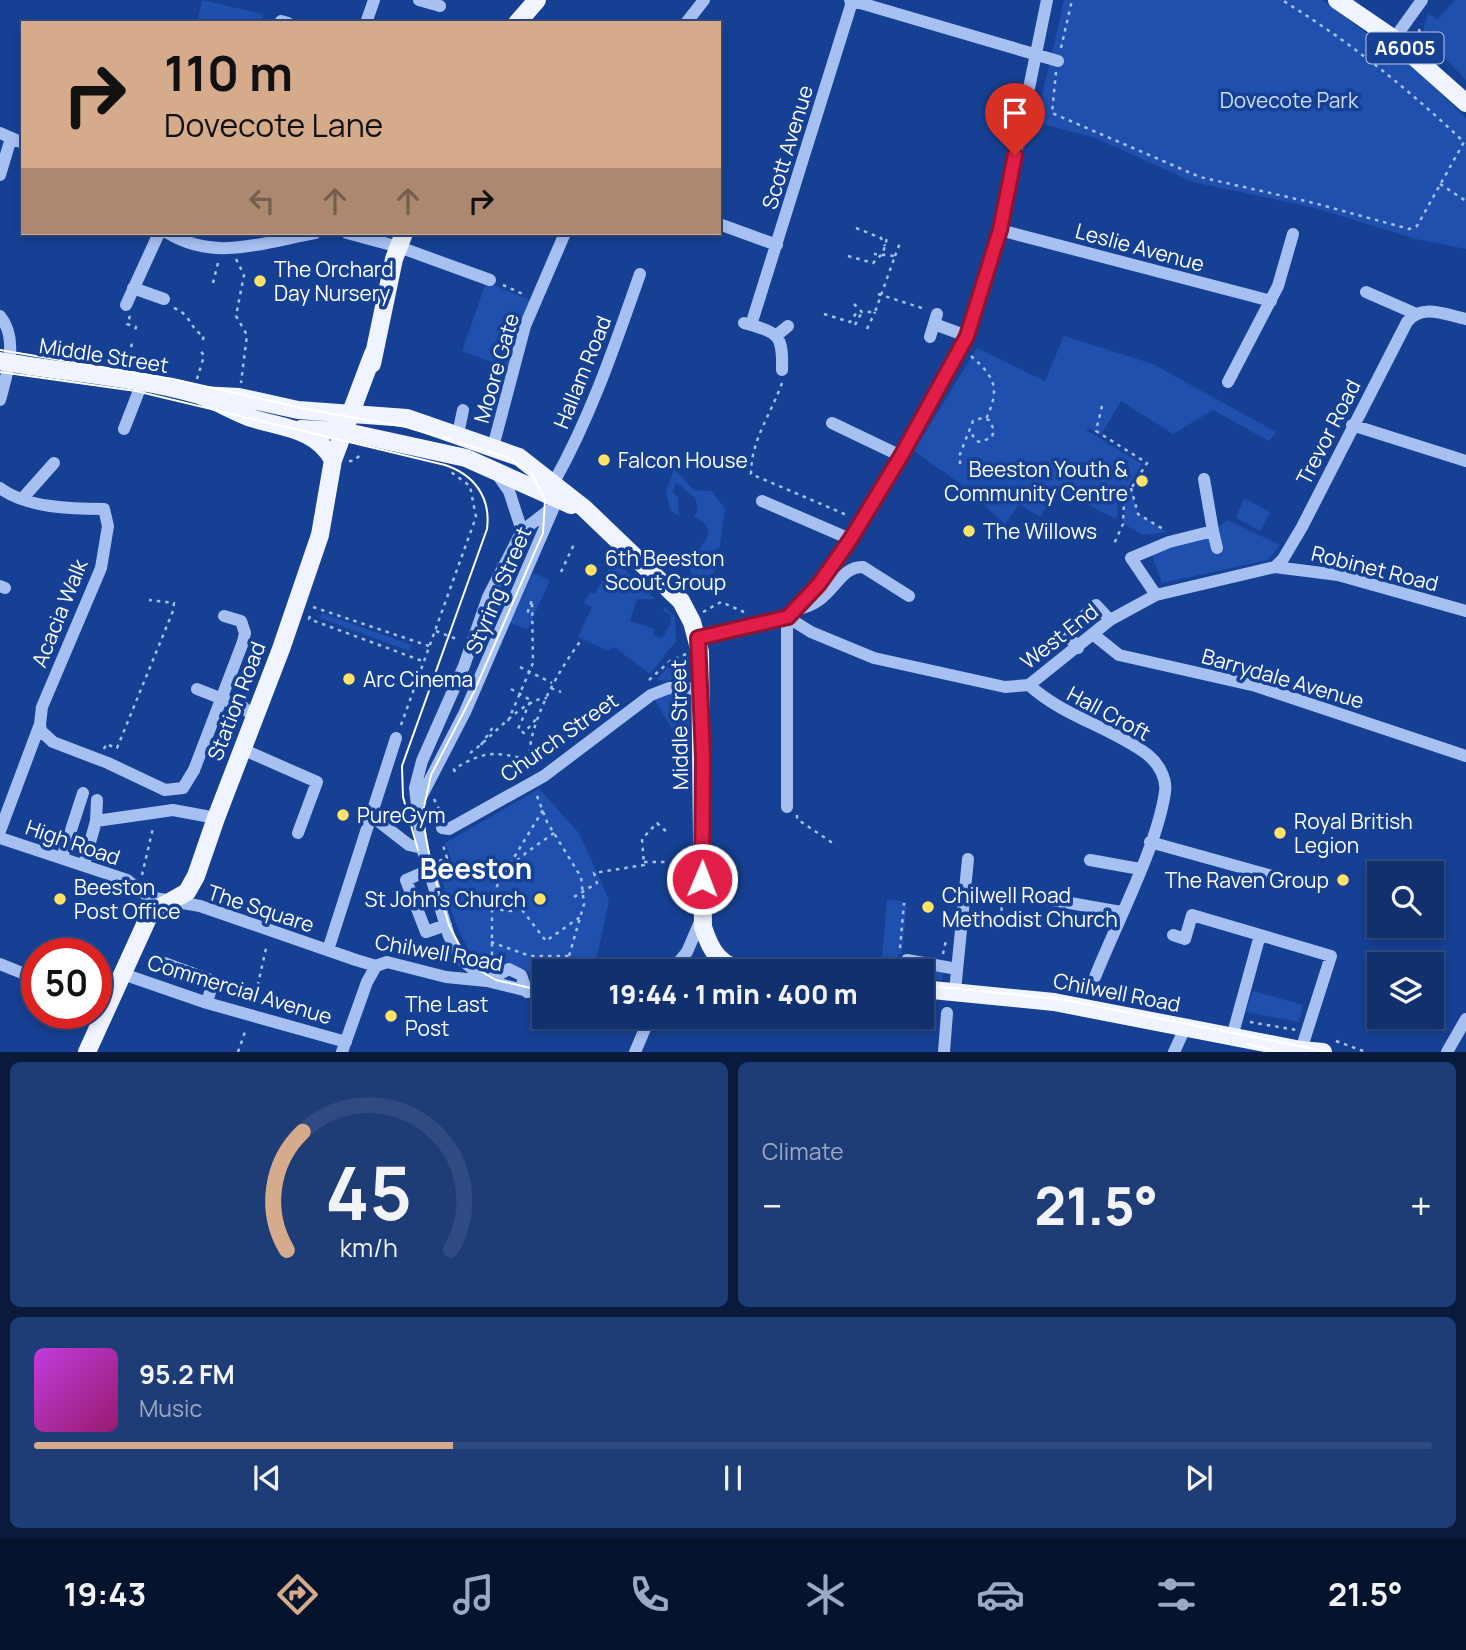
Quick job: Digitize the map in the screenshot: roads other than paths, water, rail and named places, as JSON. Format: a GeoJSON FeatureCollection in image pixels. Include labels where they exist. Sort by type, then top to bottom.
{"type":"FeatureCollection","features":[{"type":"Feature","properties":{"kind":"main road"},"geometry":{"type":"LineString","coordinates":[[519,21],[537,0]]}},
{"type":"Feature","properties":{"kind":"main road","name":"A6005"},"geometry":{"type":"LineString","coordinates":[[1337,0],[1394,39],[1466,103]]}},
{"type":"Feature","properties":{"kind":"main road","name":"Station Road"},"geometry":{"type":"LineString","coordinates":[[112,991],[123,974],[148,918],[187,892],[192,885],[281,649],[320,536],[339,460],[373,354],[401,240]]}},
{"type":"Feature","properties":{"kind":"main road","name":"Middle Street"},"geometry":{"type":"LineString","coordinates":[[5,362],[142,383],[196,395],[239,397],[352,424],[491,467],[555,496],[598,522],[673,594],[691,618],[699,645],[702,917],[706,938],[720,959]]}},
{"type":"Feature","properties":{"kind":"main road","name":"Middle Street"},"geometry":{"type":"LineString","coordinates":[[196,395],[250,418],[295,429],[320,441],[339,460]]}},
{"type":"Feature","properties":{"kind":"main road","name":"Middle Street"},"geometry":{"type":"LineString","coordinates":[[295,429],[408,418],[493,447],[528,463],[554,485],[555,496]]}},
{"type":"Feature","properties":{"kind":"main road","name":"Chilwell Road"},"geometry":{"type":"LineString","coordinates":[[934,990],[1054,1002],[1302,1051],[1323,1052]]}},
{"type":"Feature","properties":{"kind":"main road","name":"Station Road"},"geometry":{"type":"LineString","coordinates":[[87,1052],[95,1029]]}},
{"type":"Feature","properties":{"kind":"street"},"geometry":{"type":"LineString","coordinates":[[419,0],[440,6]]}},
{"type":"Feature","properties":{"kind":"street"},"geometry":{"type":"LineString","coordinates":[[688,21],[704,0]]}},
{"type":"Feature","properties":{"kind":"street"},"geometry":{"type":"LineString","coordinates":[[787,807],[792,613],[829,572],[850,540],[901,456],[967,336],[1000,230],[1047,0]]}},
{"type":"Feature","properties":{"kind":"street"},"geometry":{"type":"LineString","coordinates":[[1394,39],[1422,0]]}},
{"type":"Feature","properties":{"kind":"street"},"geometry":{"type":"LineString","coordinates":[[851,1],[1058,61]]}},
{"type":"Feature","properties":{"kind":"street","name":"Scott Avenue"},"geometry":{"type":"LineString","coordinates":[[777,335],[747,324],[758,304],[777,245],[851,1]]}},
{"type":"Feature","properties":{"kind":"street"},"geometry":{"type":"LineString","coordinates":[[0,175],[11,138]]}},
{"type":"Feature","properties":{"kind":"street"},"geometry":{"type":"LineString","coordinates":[[721,225],[777,245]]}},
{"type":"Feature","properties":{"kind":"street","name":"Leslie Avenue"},"geometry":{"type":"LineString","coordinates":[[1000,230],[1271,301]]}},
{"type":"Feature","properties":{"kind":"street"},"geometry":{"type":"LineString","coordinates":[[1228,382],[1271,301],[1284,270],[1293,234]]}},
{"type":"Feature","properties":{"kind":"street"},"geometry":{"type":"LineString","coordinates":[[126,305],[158,235]]}},
{"type":"Feature","properties":{"kind":"street"},"geometry":{"type":"LineString","coordinates":[[173,235],[193,244],[226,250],[305,235]]}},
{"type":"Feature","properties":{"kind":"street"},"geometry":{"type":"LineString","coordinates":[[362,235],[401,240],[490,280]]}},
{"type":"Feature","properties":{"kind":"street","name":"Moore Gate"},"geometry":{"type":"LineString","coordinates":[[493,447],[522,338],[564,235]]}},
{"type":"Feature","properties":{"kind":"street","name":"Hallam Road"},"geometry":{"type":"LineString","coordinates":[[555,496],[605,374],[640,274]]}},
{"type":"Feature","properties":{"kind":"street"},"geometry":{"type":"LineString","coordinates":[[133,288],[164,299]]}},
{"type":"Feature","properties":{"kind":"street"},"geometry":{"type":"LineString","coordinates":[[1366,292],[1414,313],[1425,310],[1466,319]]}},
{"type":"Feature","properties":{"kind":"street","name":"Trevor Road"},"geometry":{"type":"LineString","coordinates":[[1275,567],[1283,559],[1302,527],[1352,425],[1414,313]]}},
{"type":"Feature","properties":{"kind":"street"},"geometry":{"type":"LineString","coordinates":[[0,400],[9,336],[1,314]]}},
{"type":"Feature","properties":{"kind":"street"},"geometry":{"type":"LineString","coordinates":[[930,337],[936,319],[967,336]]}},
{"type":"Feature","properties":{"kind":"street"},"geometry":{"type":"LineString","coordinates":[[782,370],[782,342],[777,335],[788,326]]}},
{"type":"Feature","properties":{"kind":"street"},"geometry":{"type":"LineString","coordinates":[[124,429],[142,383]]}},
{"type":"Feature","properties":{"kind":"street"},"geometry":{"type":"LineString","coordinates":[[458,434],[463,410]]}},
{"type":"Feature","properties":{"kind":"street"},"geometry":{"type":"LineString","coordinates":[[832,423],[901,456]]}},
{"type":"Feature","properties":{"kind":"street"},"geometry":{"type":"LineString","coordinates":[[1352,425],[1466,461]]}},
{"type":"Feature","properties":{"kind":"street"},"geometry":{"type":"LineString","coordinates":[[22,499],[54,463]]}},
{"type":"Feature","properties":{"kind":"street"},"geometry":{"type":"LineString","coordinates":[[491,467],[509,491],[522,531]]}},
{"type":"Feature","properties":{"kind":"street"},"geometry":{"type":"LineString","coordinates":[[1205,479],[1217,548]]}},
{"type":"Feature","properties":{"kind":"street","name":"Acacia Walk"},"geometry":{"type":"LineString","coordinates":[[0,488],[22,499],[104,509],[108,517],[101,568],[42,707],[40,724],[0,831]]}},
{"type":"Feature","properties":{"kind":"street"},"geometry":{"type":"LineString","coordinates":[[527,992],[521,975],[509,969],[483,979],[462,960],[446,925],[422,848],[415,788],[422,761],[464,666],[488,597],[522,531],[555,496]]}},
{"type":"Feature","properties":{"kind":"street","name":"Styring Street"},"geometry":{"type":"LineString","coordinates":[[417,808],[426,784],[465,712],[555,496]]}},
{"type":"Feature","properties":{"kind":"street"},"geometry":{"type":"LineString","coordinates":[[762,501],[850,540]]}},
{"type":"Feature","properties":{"kind":"street"},"geometry":{"type":"LineString","coordinates":[[1156,594],[1130,558],[1169,542],[1213,531]]}},
{"type":"Feature","properties":{"kind":"street"},"geometry":{"type":"LineString","coordinates":[[699,645],[818,603],[832,592],[849,569],[855,567],[863,567],[909,596]]}},
{"type":"Feature","properties":{"kind":"street","name":"West End"},"geometry":{"type":"LineString","coordinates":[[792,613],[811,632],[874,658],[1005,687],[1029,685],[1079,648],[1110,620],[1156,594],[1275,567]]}},
{"type":"Feature","properties":{"kind":"street","name":"Robinet Road"},"geometry":{"type":"LineString","coordinates":[[1275,567],[1330,573],[1466,611]]}},
{"type":"Feature","properties":{"kind":"street"},"geometry":{"type":"LineString","coordinates":[[1079,648],[1066,633],[1096,605],[1110,620]]}},
{"type":"Feature","properties":{"kind":"street"},"geometry":{"type":"LineString","coordinates":[[40,724],[41,731],[54,742],[108,763],[165,790],[183,788],[194,770],[243,642],[245,633],[241,621],[224,616]]}},
{"type":"Feature","properties":{"kind":"street","name":"Barrydale Avenue"},"geometry":{"type":"LineString","coordinates":[[1094,635],[1119,655],[1256,685],[1466,756]]}},
{"type":"Feature","properties":{"kind":"street","name":"Hall Croft"},"geometry":{"type":"LineString","coordinates":[[1029,685],[1047,701],[1154,761],[1164,780],[1165,792],[1150,842],[1095,976]]}},
{"type":"Feature","properties":{"kind":"street","name":"Church Street"},"geometry":{"type":"LineString","coordinates":[[442,828],[449,829],[532,784],[643,700],[669,688],[701,689]]}},
{"type":"Feature","properties":{"kind":"street"},"geometry":{"type":"LineString","coordinates":[[197,689],[243,707],[254,717]]}},
{"type":"Feature","properties":{"kind":"street","name":"The Square"},"geometry":{"type":"LineString","coordinates":[[169,902],[200,906],[328,950],[397,738]]}},
{"type":"Feature","properties":{"kind":"street"},"geometry":{"type":"LineString","coordinates":[[242,749],[317,782],[298,833]]}},
{"type":"Feature","properties":{"kind":"street"},"geometry":{"type":"LineString","coordinates":[[62,858],[83,793]]}},
{"type":"Feature","properties":{"kind":"street"},"geometry":{"type":"LineString","coordinates":[[84,864],[96,821],[97,800]]}},
{"type":"Feature","properties":{"kind":"street"},"geometry":{"type":"LineString","coordinates":[[96,821],[173,810],[216,818]]}},
{"type":"Feature","properties":{"kind":"street"},"geometry":{"type":"LineString","coordinates":[[373,817],[409,845],[422,848]]}},
{"type":"Feature","properties":{"kind":"street","name":"High Road"},"geometry":{"type":"LineString","coordinates":[[0,838],[127,880],[149,897],[169,902]]}},
{"type":"Feature","properties":{"kind":"street"},"geometry":{"type":"LineString","coordinates":[[1150,842],[1294,882]]}},
{"type":"Feature","properties":{"kind":"street"},"geometry":{"type":"LineString","coordinates":[[955,991],[955,924],[968,859]]}},
{"type":"Feature","properties":{"kind":"street"},"geometry":{"type":"LineString","coordinates":[[1090,860],[1140,869]]}},
{"type":"Feature","properties":{"kind":"street"},"geometry":{"type":"LineString","coordinates":[[428,868],[406,880],[426,932],[446,925]]}},
{"type":"Feature","properties":{"kind":"street"},"geometry":{"type":"LineString","coordinates":[[1036,897],[1121,912]]}},
{"type":"Feature","properties":{"kind":"street"},"geometry":{"type":"LineString","coordinates":[[1172,935],[1185,939],[1192,915],[1331,956],[1302,1051]]}},
{"type":"Feature","properties":{"kind":"street"},"geometry":{"type":"LineString","coordinates":[[681,959],[702,917]]}},
{"type":"Feature","properties":{"kind":"street"},"geometry":{"type":"LineString","coordinates":[[1232,1037],[1260,935]]}},
{"type":"Feature","properties":{"kind":"street","name":"Chilwell Road"},"geometry":{"type":"LineString","coordinates":[[328,950],[376,965],[387,962],[446,977],[483,979],[532,993]]}},
{"type":"Feature","properties":{"kind":"street"},"geometry":{"type":"LineString","coordinates":[[164,963],[213,981],[207,1003]]}},
{"type":"Feature","properties":{"kind":"street"},"geometry":{"type":"LineString","coordinates":[[0,964],[21,973]]}},
{"type":"Feature","properties":{"kind":"street"},"geometry":{"type":"LineString","coordinates":[[344,1047],[367,982],[376,965]]}},
{"type":"Feature","properties":{"kind":"street"},"geometry":{"type":"LineString","coordinates":[[934,966],[957,969]]}},
{"type":"Feature","properties":{"kind":"street","name":"Commercial Avenue"},"geometry":{"type":"LineString","coordinates":[[123,974],[344,1047]]}},
{"type":"Feature","properties":{"kind":"street"},"geometry":{"type":"LineString","coordinates":[[944,1052],[947,1013]]}},
{"type":"Feature","properties":{"kind":"street"},"geometry":{"type":"LineString","coordinates":[[1447,1052],[1466,1019]]}},
{"type":"Feature","properties":{"kind":"street"},"geometry":{"type":"LineString","coordinates":[[1174,1052],[1185,1028]]}},
{"type":"Feature","properties":{"kind":"street"},"geometry":{"type":"LineString","coordinates":[[635,1052],[645,1029]]}},
{"type":"Feature","properties":{"kind":"tram line"},"geometry":{"type":"LineString","coordinates":[[0,350],[173,379],[306,409],[406,427],[507,457],[532,474],[545,500],[543,533],[473,694],[431,775],[422,816],[431,864],[449,925],[464,955],[482,972],[496,980],[532,988]]}},
{"type":"Feature","properties":{"kind":"tram line"},"geometry":{"type":"LineString","coordinates":[[0,372],[136,391],[445,465],[473,481],[486,507],[487,529],[402,766],[403,797],[418,850]]}},
{"type":"Feature","properties":{"kind":"tram line"},"geometry":{"type":"LineString","coordinates":[[934,986],[1065,1000],[1330,1052]]}},
{"type":"Feature","properties":{"kind":"tram line"},"geometry":{"type":"LineString","coordinates":[[1247,1044],[1280,1052]]}},
{"type":"Feature","properties":{"kind":"place","name":"The Orchard Day Nursery"},"geometry":{"type":"Point","coordinates":[260,281]}},
{"type":"Feature","properties":{"kind":"place","name":"Falcon House"},"geometry":{"type":"Point","coordinates":[604,460]}},
{"type":"Feature","properties":{"kind":"place","name":"Beeston Youth & Community Centre"},"geometry":{"type":"Point","coordinates":[1142,481]}},
{"type":"Feature","properties":{"kind":"place","name":"The Willows"},"geometry":{"type":"Point","coordinates":[969,531]}},
{"type":"Feature","properties":{"kind":"place","name":"6th Beeston Scout Group"},"geometry":{"type":"Point","coordinates":[591,570]}},
{"type":"Feature","properties":{"kind":"place","name":"Arc Cinema"},"geometry":{"type":"Point","coordinates":[349,679]}},
{"type":"Feature","properties":{"kind":"place","name":"PureGym"},"geometry":{"type":"Point","coordinates":[343,815]}},
{"type":"Feature","properties":{"kind":"place","name":"Royal British Legion"},"geometry":{"type":"Point","coordinates":[1280,833]}},
{"type":"Feature","properties":{"kind":"place","name":"The Raven Group"},"geometry":{"type":"Point","coordinates":[1343,880]}},
{"type":"Feature","properties":{"kind":"place","name":"Beeston Post Office"},"geometry":{"type":"Point","coordinates":[60,899]}},
{"type":"Feature","properties":{"kind":"place","name":"St John's Church"},"geometry":{"type":"Point","coordinates":[540,899]}},
{"type":"Feature","properties":{"kind":"place","name":"Chilwell Road Methodist Church"},"geometry":{"type":"Point","coordinates":[928,907]}},
{"type":"Feature","properties":{"kind":"place","name":"The Last Post"},"geometry":{"type":"Point","coordinates":[391,1016]}},
{"type":"Feature","properties":{"kind":"district","name":"Beeston"},"geometry":{"type":"Point","coordinates":[476,868]}},
{"type":"Feature","properties":{"kind":"park label","name":"Dovecote Park"},"geometry":{"type":"Point","coordinates":[1289,100]}}]}
